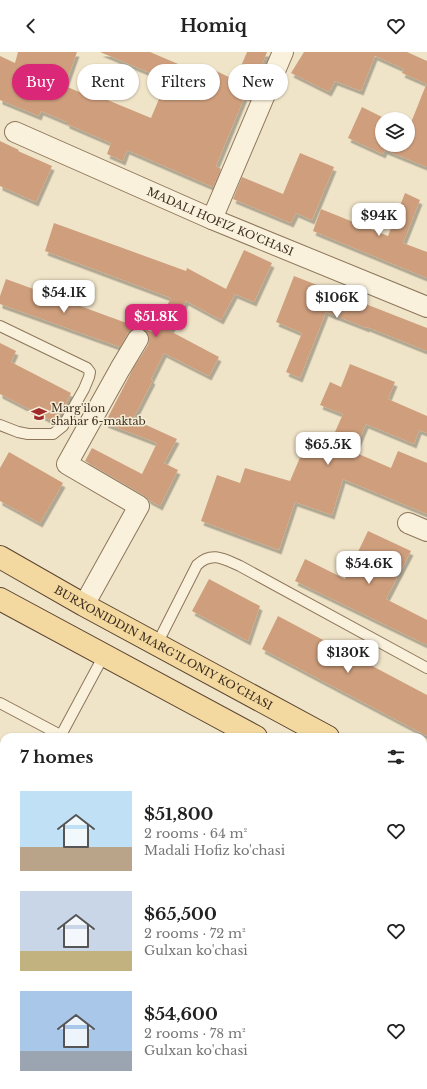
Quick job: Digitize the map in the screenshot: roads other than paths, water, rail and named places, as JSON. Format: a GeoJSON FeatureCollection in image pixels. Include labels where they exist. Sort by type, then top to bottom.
{"type":"FeatureCollection","features":[{"type":"Feature","properties":{"kind":"main road","name":"BURXONIDDIN MARG’ILONIY KO’CHASI"},"geometry":{"type":"LineString","coordinates":[[0,558],[321,733]]}},
{"type":"Feature","properties":{"kind":"main road"},"geometry":{"type":"LineString","coordinates":[[0,599],[246,733]]}},
{"type":"Feature","properties":{"kind":"street"},"geometry":{"type":"LineString","coordinates":[[212,219],[283,52]]}},
{"type":"Feature","properties":{"kind":"street","name":"MADALI HOFIZ KO'CHASI"},"geometry":{"type":"LineString","coordinates":[[15,132],[212,219],[427,307]]}},
{"type":"Feature","properties":{"kind":"street"},"geometry":{"type":"LineString","coordinates":[[84,605],[139,506],[67,464],[138,339]]}},
{"type":"Feature","properties":{"kind":"street"},"geometry":{"type":"LineString","coordinates":[[408,523],[427,531]]}},
{"type":"Feature","properties":{"kind":"lane"},"geometry":{"type":"LineString","coordinates":[[0,326],[87,368],[90,372],[84,389],[63,426],[53,434],[28,434],[0,425]]}},
{"type":"Feature","properties":{"kind":"lane"},"geometry":{"type":"LineString","coordinates":[[157,644],[197,565],[210,557],[221,558],[240,566],[427,668]]}},
{"type":"Feature","properties":{"kind":"lane"},"geometry":{"type":"LineString","coordinates":[[64,733],[104,656]]}},
{"type":"Feature","properties":{"kind":"lane"},"geometry":{"type":"LineString","coordinates":[[0,703],[56,733]]}},
{"type":"Feature","properties":{"kind":"place","name":"Marg'ilon shahar 6-maktab"},"geometry":{"type":"Point","coordinates":[39,414]}}]}
